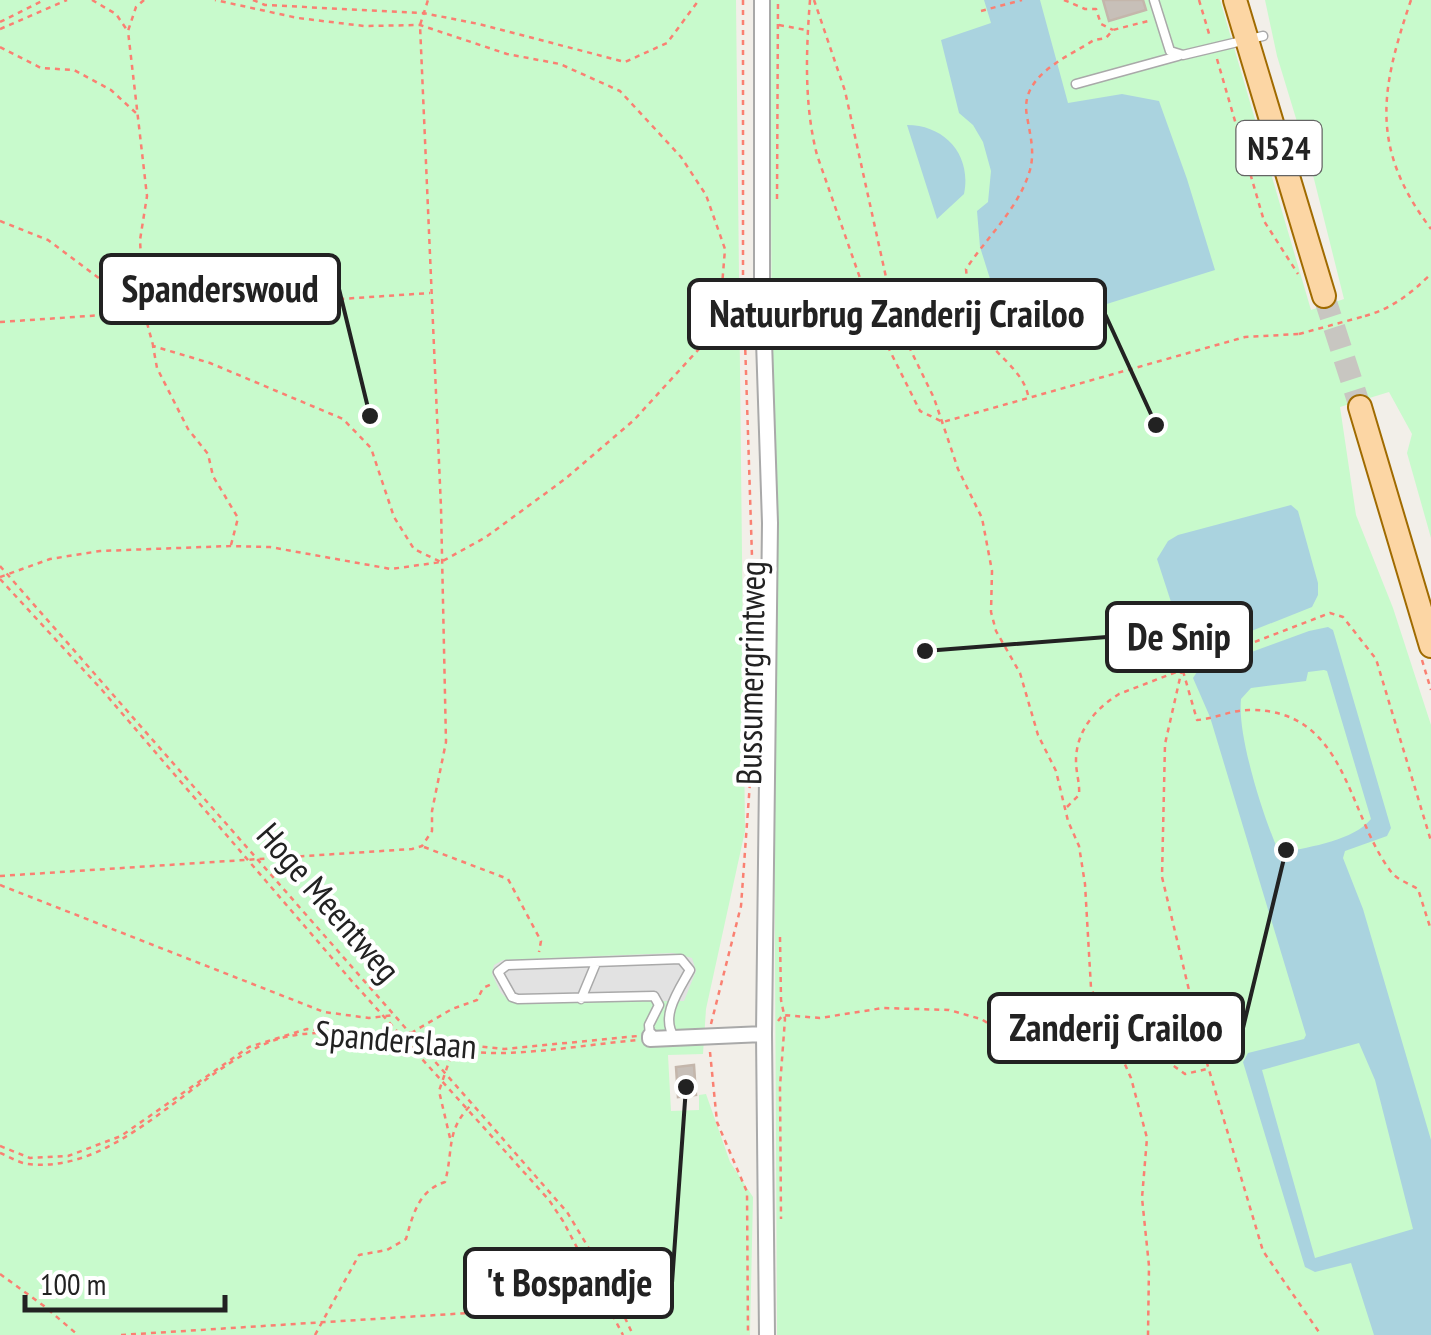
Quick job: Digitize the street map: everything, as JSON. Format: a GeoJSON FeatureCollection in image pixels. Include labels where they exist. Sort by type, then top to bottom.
{"type":"FeatureCollection","features":[{"type":"Feature","properties":{"kind":"main road","name":"N524"},"geometry":{"type":"LineString","coordinates":[[1235,0],[1255,38],[1324,296]]}},
{"type":"Feature","properties":{"kind":"main road"},"geometry":{"type":"LineString","coordinates":[[1360,406],[1431,646]]}},
{"type":"Feature","properties":{"kind":"street","name":"Bussumergrintweg"},"geometry":{"type":"LineString","coordinates":[[762,0],[762,280],[770,523],[764,1034],[768,1335]]}},
{"type":"Feature","properties":{"kind":"street"},"geometry":{"type":"LineString","coordinates":[[650,1038],[764,1034]]}},
{"type":"Feature","properties":{"kind":"lane"},"geometry":{"type":"LineString","coordinates":[[1154,0],[1170,51],[1182,56]]}},
{"type":"Feature","properties":{"kind":"lane"},"geometry":{"type":"LineString","coordinates":[[1076,84],[1255,38]]}},
{"type":"Feature","properties":{"kind":"lane"},"geometry":{"type":"LineString","coordinates":[[650,1038],[649,1026],[659,1005],[654,996],[518,999],[500,981],[498,972],[507,965],[681,959],[690,970],[672,1001],[668,1023],[675,1038]]}},
{"type":"Feature","properties":{"kind":"lane"},"geometry":{"type":"LineString","coordinates":[[581,999],[596,962]]}},
{"type":"Feature","properties":{"kind":"path"},"geometry":{"type":"LineString","coordinates":[[0,22],[44,0]]}},
{"type":"Feature","properties":{"kind":"path"},"geometry":{"type":"LineString","coordinates":[[0,29],[66,0]]}},
{"type":"Feature","properties":{"kind":"path"},"geometry":{"type":"LineString","coordinates":[[92,0],[116,14],[128,31]]}},
{"type":"Feature","properties":{"kind":"path"},"geometry":{"type":"LineString","coordinates":[[144,0],[136,7],[128,31],[147,196],[140,240],[144,312],[157,368],[188,428],[208,454],[213,476],[238,518],[230,546]]}},
{"type":"Feature","properties":{"kind":"path"},"geometry":{"type":"LineString","coordinates":[[215,0],[347,24],[420,25],[507,54],[560,64],[620,91],[681,157],[706,196],[725,248],[721,298],[708,339],[634,420],[566,478],[486,537],[441,562],[390,569],[270,547],[230,546],[100,551],[50,559],[0,578],[549,1200],[564,1221],[623,1335]]}},
{"type":"Feature","properties":{"kind":"path"},"geometry":{"type":"LineString","coordinates":[[253,0],[264,5],[424,13],[625,62],[667,43],[698,0]]}},
{"type":"Feature","properties":{"kind":"path"},"geometry":{"type":"LineString","coordinates":[[422,846],[432,831],[432,811],[446,742],[420,25],[428,0]]}},
{"type":"Feature","properties":{"kind":"path","name":"Bussumergrintweg"},"geometry":{"type":"LineString","coordinates":[[743,0],[743,280],[754,625]]}},
{"type":"Feature","properties":{"kind":"path"},"geometry":{"type":"LineString","coordinates":[[812,0],[807,30],[811,134],[817,155],[875,321],[920,411],[943,422],[1244,337],[1300,334],[1387,310],[1431,274]]}},
{"type":"Feature","properties":{"kind":"path"},"geometry":{"type":"LineString","coordinates":[[812,0],[845,92],[896,318],[982,518],[992,571],[991,612],[996,631],[1020,673],[1078,846],[1087,954],[1096,1005],[1130,1078],[1147,1138],[1142,1198],[1149,1266],[1148,1335]]}},
{"type":"Feature","properties":{"kind":"path"},"geometry":{"type":"LineString","coordinates":[[982,11],[1022,0]]}},
{"type":"Feature","properties":{"kind":"path"},"geometry":{"type":"LineString","coordinates":[[1064,0],[1096,9],[1101,24],[1114,30]]}},
{"type":"Feature","properties":{"kind":"path"},"geometry":{"type":"LineString","coordinates":[[1199,0],[1264,221],[1304,282]]}},
{"type":"Feature","properties":{"kind":"path"},"geometry":{"type":"LineString","coordinates":[[1410,0],[1384,102],[1397,173],[1431,229]]}},
{"type":"Feature","properties":{"kind":"path"},"geometry":{"type":"LineString","coordinates":[[1028,396],[1020,377],[981,333],[973,314],[966,269],[1015,201],[1030,172],[1033,155],[1027,95],[1042,74],[1114,30],[1160,19]]}},
{"type":"Feature","properties":{"kind":"path"},"geometry":{"type":"LineString","coordinates":[[778,25],[807,30]]}},
{"type":"Feature","properties":{"kind":"path"},"geometry":{"type":"LineString","coordinates":[[0,47],[41,68],[74,70],[110,90],[137,114]]}},
{"type":"Feature","properties":{"kind":"path"},"geometry":{"type":"LineString","coordinates":[[0,221],[48,240],[144,312]]}},
{"type":"Feature","properties":{"kind":"path"},"geometry":{"type":"LineString","coordinates":[[0,322],[431,293]]}},
{"type":"Feature","properties":{"kind":"path"},"geometry":{"type":"LineString","coordinates":[[153,346],[210,363],[343,419],[372,448],[394,516],[414,550],[441,562]]}},
{"type":"Feature","properties":{"kind":"path","name":"Hoge Meentweg"},"geometry":{"type":"LineString","coordinates":[[0,566],[567,1212],[615,1295],[633,1335]]}},
{"type":"Feature","properties":{"kind":"path"},"geometry":{"type":"LineString","coordinates":[[1066,808],[1079,795],[1076,762],[1082,732],[1102,704],[1324,614],[1343,617],[1380,668],[1431,841]]}},
{"type":"Feature","properties":{"kind":"path"},"geometry":{"type":"LineString","coordinates":[[1182,669],[1198,721],[1248,710],[1290,717],[1324,742],[1342,766],[1366,824],[1394,876],[1418,889],[1431,930]]}},
{"type":"Feature","properties":{"kind":"path"},"geometry":{"type":"LineString","coordinates":[[1182,669],[1166,744],[1162,878],[1208,1068],[1263,1251],[1321,1335]]}},
{"type":"Feature","properties":{"kind":"path","name":"Bussumergrintweg"},"geometry":{"type":"LineString","coordinates":[[748,1335],[747,1192],[717,1122],[710,1037],[742,906],[753,738]]}},
{"type":"Feature","properties":{"kind":"path"},"geometry":{"type":"LineString","coordinates":[[0,876],[422,846],[508,880],[541,942],[537,964]]}},
{"type":"Feature","properties":{"kind":"path"},"geometry":{"type":"LineString","coordinates":[[0,885],[324,1012],[370,1018],[395,1015]]}},
{"type":"Feature","properties":{"kind":"path"},"geometry":{"type":"LineString","coordinates":[[410,1033],[477,1000],[482,988],[500,981]]}},
{"type":"Feature","properties":{"kind":"path"},"geometry":{"type":"LineString","coordinates":[[1081,1028],[1096,1005]]}},
{"type":"Feature","properties":{"kind":"path"},"geometry":{"type":"LineString","coordinates":[[783,1014],[820,1018],[883,1008],[949,1010],[981,1019],[1014,1039],[1106,1023]]}},
{"type":"Feature","properties":{"kind":"path","name":"Spanderslaan"},"geometry":{"type":"LineString","coordinates":[[0,1146],[30,1158],[68,1156],[121,1136],[248,1047],[307,1029],[504,1049],[650,1038]]}},
{"type":"Feature","properties":{"kind":"path"},"geometry":{"type":"LineString","coordinates":[[0,1153],[27,1164],[73,1160],[99,1150],[126,1138],[248,1052],[278,1039],[310,1033],[501,1053],[650,1038]]}},
{"type":"Feature","properties":{"kind":"path"},"geometry":{"type":"LineString","coordinates":[[1112,1034],[1154,1052],[1185,1074],[1208,1068]]}},
{"type":"Feature","properties":{"kind":"path"},"geometry":{"type":"LineString","coordinates":[[450,1138],[439,1091],[453,1049]]}},
{"type":"Feature","properties":{"kind":"path"},"geometry":{"type":"LineString","coordinates":[[316,1335],[359,1255],[386,1250],[406,1238],[416,1206],[432,1186],[445,1182],[450,1138],[460,1116],[473,1104]]}},
{"type":"Feature","properties":{"kind":"path"},"geometry":{"type":"LineString","coordinates":[[0,1274],[78,1335]]}},
{"type":"Feature","properties":{"kind":"path"},"geometry":{"type":"LineString","coordinates":[[121,1335],[563,1307],[615,1295]]}},
{"type":"Feature","properties":{"kind":"green space"},"geometry":{"type":"Polygon","coordinates":[[[0,0],[736,0],[745,831],[706,1009],[703,1054],[668,1055],[671,1111],[699,1110],[699,1095],[706,1094],[730,1162],[753,1197],[750,1335],[0,1335],[0,0]]]}},
{"type":"Feature","properties":{"kind":"green space"},"geometry":{"type":"Polygon","coordinates":[[[770,0],[1220,0],[1311,310],[1344,299],[1265,0],[1431,0],[1431,538],[1407,453],[1412,434],[1389,392],[1340,407],[1356,515],[1393,608],[1431,725],[1431,1335],[777,1335],[770,0]]]}},
{"type":"Feature","properties":{"kind":"shaded area"},"geometry":{"type":"Polygon","coordinates":[[[673,953],[692,958],[696,971],[684,1001],[511,1002],[501,993],[492,974],[494,965],[503,960],[673,953]]]}},
{"type":"Feature","properties":{"kind":"water"},"geometry":{"type":"Polygon","coordinates":[[[984,0],[1040,0],[1068,103],[1122,94],[1159,101],[1215,270],[1094,308],[1083,302],[1074,287],[1063,289],[1047,315],[1022,317],[997,301],[980,247],[977,211],[988,202],[991,171],[983,142],[973,125],[959,113],[941,40],[991,23],[984,0]]]}},
{"type":"Feature","properties":{"kind":"water"},"geometry":{"type":"Polygon","coordinates":[[[907,125],[921,126],[944,137],[960,155],[964,167],[964,194],[937,219],[907,125]]]}},
{"type":"Feature","properties":{"kind":"water"},"geometry":{"type":"Polygon","coordinates":[[[1291,505],[1298,511],[1318,583],[1312,607],[1196,653],[1187,651],[1157,559],[1168,541],[1291,505]]]}},
{"type":"Feature","properties":{"kind":"water"},"geometry":{"type":"Polygon","coordinates":[[[1328,627],[1333,630],[1391,828],[1387,836],[1345,851],[1343,858],[1363,909],[1431,1140],[1431,1335],[1374,1335],[1351,1263],[1315,1272],[1305,1267],[1243,1062],[1248,1053],[1304,1039],[1306,1035],[1210,717],[1193,678],[1197,672],[1328,627]],[[1324,670],[1308,672],[1306,681],[1251,688],[1241,699],[1252,775],[1278,850],[1284,852],[1343,837],[1371,819],[1324,670]],[[1359,1043],[1262,1070],[1315,1258],[1413,1229],[1375,1080],[1359,1043]]]}},
{"type":"Feature","properties":{"kind":"building"},"geometry":{"type":"Polygon","coordinates":[[[1103,0],[1143,0],[1146,10],[1109,21],[1103,0]]]}},
{"type":"Feature","properties":{"kind":"building"},"geometry":{"type":"Polygon","coordinates":[[[694,1065],[696,1095],[678,1097],[676,1067],[694,1065]]]}},
{"type":"Feature","properties":{"kind":"tunnel"},"geometry":{"type":"LineString","coordinates":[[1324,296],[1360,407]]}},
{"type":"Feature","properties":{"kind":"place","name":"Spanderswoud"},"geometry":{"type":"Point","coordinates":[370,416]}},
{"type":"Feature","properties":{"kind":"place","name":"Natuurbrug Zanderij Crailoo"},"geometry":{"type":"Point","coordinates":[1156,425]}},
{"type":"Feature","properties":{"kind":"place","name":"De Snip"},"geometry":{"type":"Point","coordinates":[925,651]}},
{"type":"Feature","properties":{"kind":"place","name":"Zanderij Crailoo"},"geometry":{"type":"Point","coordinates":[1286,850]}},
{"type":"Feature","properties":{"kind":"place","name":"'t Bospandje"},"geometry":{"type":"Point","coordinates":[686,1087]}}]}
